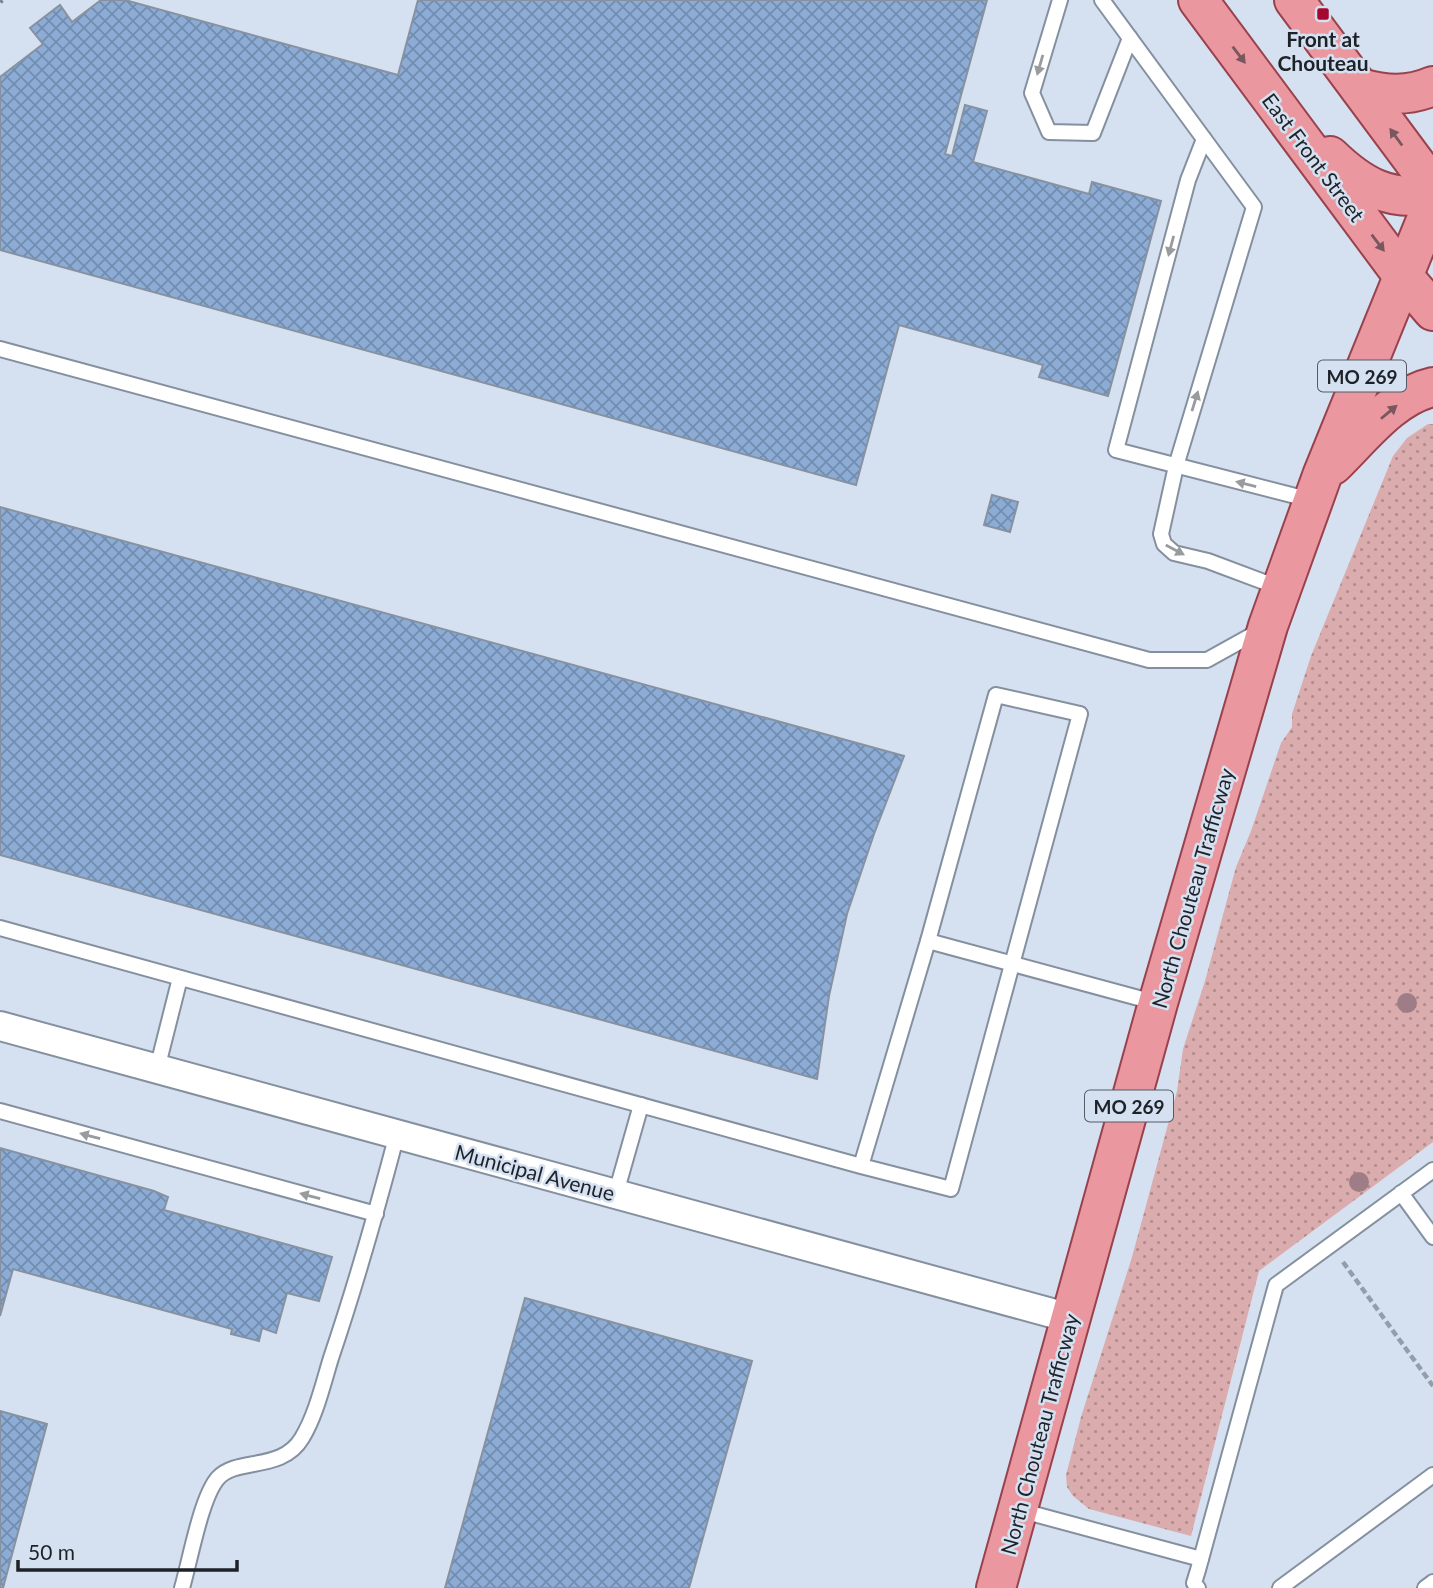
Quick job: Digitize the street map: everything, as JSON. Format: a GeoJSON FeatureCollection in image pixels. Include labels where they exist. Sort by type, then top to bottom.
{"type":"FeatureCollection","features":[{"type":"Feature","properties":{"kind":"main road","name":"East Front Street"},"geometry":{"type":"LineString","coordinates":[[1198,0],[1279,110],[1418,282],[1433,311]]}},
{"type":"Feature","properties":{"kind":"main road"},"geometry":{"type":"LineString","coordinates":[[1294,0],[1433,187]]}},
{"type":"Feature","properties":{"kind":"main road"},"geometry":{"type":"LineString","coordinates":[[1360,88],[1383,94],[1400,94],[1422,91],[1433,86]]}},
{"type":"Feature","properties":{"kind":"main road"},"geometry":{"type":"LineString","coordinates":[[1279,110],[1343,169],[1372,188],[1397,197],[1433,194]]}},
{"type":"Feature","properties":{"kind":"main road","name":"North Chouteau Trafficway"},"geometry":{"type":"LineString","coordinates":[[996,1588],[1158,1003],[1268,626],[1317,488],[1418,282],[1433,204]]}},
{"type":"Feature","properties":{"kind":"main road"},"geometry":{"type":"LineString","coordinates":[[1317,488],[1388,411],[1406,398],[1433,387]]}},
{"type":"Feature","properties":{"kind":"street","name":"Municipal Avenue"},"geometry":{"type":"LineString","coordinates":[[0,1026],[1070,1318]]}},
{"type":"Feature","properties":{"kind":"lane"},"geometry":{"type":"LineString","coordinates":[[1060,0],[1032,93],[1049,132],[1093,133],[1130,38]]}},
{"type":"Feature","properties":{"kind":"lane"},"geometry":{"type":"LineString","coordinates":[[1102,0],[1254,207],[1176,467],[1161,534],[1164,544],[1174,553],[1208,561],[1281,589]]}},
{"type":"Feature","properties":{"kind":"lane"},"geometry":{"type":"LineString","coordinates":[[1204,139],[1188,180],[1115,450],[1176,467],[1317,488]]}},
{"type":"Feature","properties":{"kind":"lane"},"geometry":{"type":"LineString","coordinates":[[0,349],[1149,660],[1207,660],[1268,626]]}},
{"type":"Feature","properties":{"kind":"lane"},"geometry":{"type":"LineString","coordinates":[[0,928],[861,1166],[950,1189],[1080,714],[996,695],[928,941],[861,1166]]}},
{"type":"Feature","properties":{"kind":"lane"},"geometry":{"type":"LineString","coordinates":[[928,941],[1158,1003]]}},
{"type":"Feature","properties":{"kind":"lane"},"geometry":{"type":"LineString","coordinates":[[157,1069],[180,978]]}},
{"type":"Feature","properties":{"kind":"lane"},"geometry":{"type":"LineString","coordinates":[[616,1193],[641,1105]]}},
{"type":"Feature","properties":{"kind":"lane"},"geometry":{"type":"LineString","coordinates":[[0,1111],[376,1214]]}},
{"type":"Feature","properties":{"kind":"lane"},"geometry":{"type":"LineString","coordinates":[[182,1588],[208,1494],[219,1476],[234,1469],[283,1457],[302,1440],[363,1263],[397,1134]]}},
{"type":"Feature","properties":{"kind":"lane"},"geometry":{"type":"LineString","coordinates":[[1198,1588],[1194,1583],[1276,1285],[1433,1170]]}},
{"type":"Feature","properties":{"kind":"lane"},"geometry":{"type":"LineString","coordinates":[[1401,1193],[1433,1237]]}},
{"type":"Feature","properties":{"kind":"lane"},"geometry":{"type":"LineString","coordinates":[[1280,1588],[1433,1475]]}},
{"type":"Feature","properties":{"kind":"lane"},"geometry":{"type":"LineString","coordinates":[[1018,1510],[1201,1559]]}},
{"type":"Feature","properties":{"kind":"lane"},"geometry":{"type":"LineString","coordinates":[[1424,1588],[1433,1582]]}},
{"type":"Feature","properties":{"kind":"path"},"geometry":{"type":"LineString","coordinates":[[1331,1245],[1433,1386]]}},
{"type":"Feature","properties":{"kind":"shaded area"},"geometry":{"type":"Polygon","coordinates":[[[1428,424],[1433,424],[1433,1142],[1259,1271],[1191,1536],[1089,1509],[1073,1496],[1067,1487],[1066,1475],[1081,1417],[1132,1257],[1177,1091],[1183,1049],[1205,981],[1236,867],[1281,743],[1292,727],[1292,714],[1311,656],[1393,456],[1407,438],[1428,424]]]}},
{"type":"Feature","properties":{"kind":"building"},"geometry":{"type":"Polygon","coordinates":[[[101,0],[125,0],[398,75],[418,0],[987,0],[945,154],[952,156],[965,105],[987,111],[973,162],[1089,194],[1092,182],[1161,201],[1108,396],[1039,377],[1043,365],[899,325],[856,485],[0,250],[0,77],[43,44],[30,28],[60,5],[72,22],[101,0]]]}},
{"type":"Feature","properties":{"kind":"building"},"geometry":{"type":"Polygon","coordinates":[[[992,495],[1018,502],[1010,532],[984,525],[992,495]]]}},
{"type":"Feature","properties":{"kind":"building"},"geometry":{"type":"Polygon","coordinates":[[[0,507],[904,756],[847,914],[829,996],[817,1079],[0,855],[0,507]]]}},
{"type":"Feature","properties":{"kind":"building"},"geometry":{"type":"Polygon","coordinates":[[[0,1148],[154,1191],[168,1197],[164,1210],[332,1257],[319,1301],[287,1293],[276,1333],[262,1328],[259,1341],[231,1334],[232,1329],[13,1269],[0,1316],[0,1148]]]}},
{"type":"Feature","properties":{"kind":"building"},"geometry":{"type":"Polygon","coordinates":[[[525,1298],[752,1361],[689,1588],[445,1588],[525,1298]]]}},
{"type":"Feature","properties":{"kind":"building"},"geometry":{"type":"Polygon","coordinates":[[[0,1411],[47,1424],[3,1588],[0,1588],[0,1411]]]}},
{"type":"Feature","properties":{"kind":"place","name":"Front at Chouteau"},"geometry":{"type":"Point","coordinates":[1323,14]}}]}
